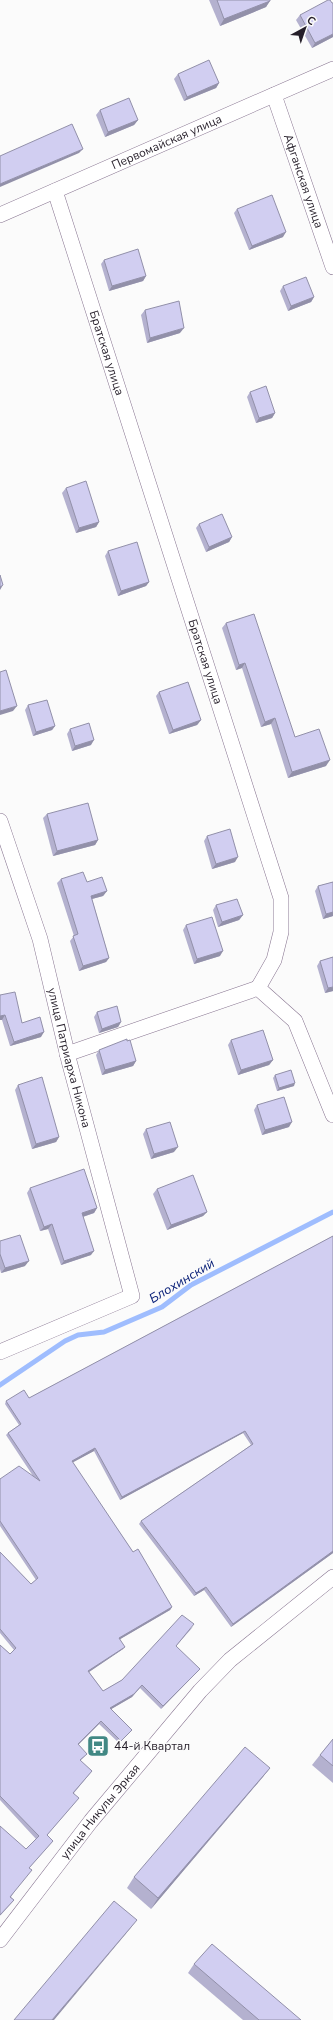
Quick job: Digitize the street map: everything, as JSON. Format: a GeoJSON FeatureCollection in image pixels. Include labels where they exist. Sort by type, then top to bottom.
{"type":"FeatureCollection","features":[{"type":"Feature","properties":{"kind":"street","name":"Первомайская улица"},"geometry":{"type":"LineString","coordinates":[[0,215],[333,69]]}},
{"type":"Feature","properties":{"kind":"street","name":"Афганская улица"},"geometry":{"type":"LineString","coordinates":[[274,95],[333,267]]}},
{"type":"Feature","properties":{"kind":"street","name":"Братская улица"},"geometry":{"type":"LineString","coordinates":[[55,191],[281,898],[281,932],[274,960],[258,988]]}},
{"type":"Feature","properties":{"kind":"street","name":"улица Патриарха Никона"},"geometry":{"type":"LineString","coordinates":[[0,821],[40,939],[67,1054],[132,1296],[0,1351]]}},
{"type":"Feature","properties":{"kind":"street"},"geometry":{"type":"LineString","coordinates":[[67,1054],[258,988],[295,1022],[333,1115]]}},
{"type":"Feature","properties":{"kind":"street","name":"улица Никулы Эркая"},"geometry":{"type":"LineString","coordinates":[[0,1940],[91,1821],[200,1691],[230,1660],[333,1577]]}},
{"type":"Feature","properties":{"kind":"building"},"geometry":{"type":"Polygon","coordinates":[[[217,0],[270,0],[270,1],[224,19],[217,0]]]}},
{"type":"Feature","properties":{"kind":"building"},"geometry":{"type":"Polygon","coordinates":[[[328,0],[333,3],[333,34],[315,43],[300,15],[328,0]]]}},
{"type":"Feature","properties":{"kind":"building"},"geometry":{"type":"Polygon","coordinates":[[[209,60],[219,83],[187,97],[178,74],[209,60]]]}},
{"type":"Feature","properties":{"kind":"building"},"geometry":{"type":"Polygon","coordinates":[[[129,98],[138,120],[108,132],[100,110],[129,98]]]}},
{"type":"Feature","properties":{"kind":"building"},"geometry":{"type":"Polygon","coordinates":[[[72,124],[83,149],[0,184],[0,156],[72,124]]]}},
{"type":"Feature","properties":{"kind":"building"},"geometry":{"type":"Polygon","coordinates":[[[272,195],[286,232],[252,246],[237,209],[272,195]]]}},
{"type":"Feature","properties":{"kind":"building"},"geometry":{"type":"Polygon","coordinates":[[[138,249],[146,276],[112,286],[104,260],[138,249]]]}},
{"type":"Feature","properties":{"kind":"building"},"geometry":{"type":"Polygon","coordinates":[[[306,277],[314,297],[291,306],[283,286],[306,277]]]}},
{"type":"Feature","properties":{"kind":"building"},"geometry":{"type":"Polygon","coordinates":[[[179,301],[184,328],[150,338],[145,310],[179,301]]]}},
{"type":"Feature","properties":{"kind":"building"},"geometry":{"type":"Polygon","coordinates":[[[266,386],[275,413],[259,418],[250,392],[266,386]]]}},
{"type":"Feature","properties":{"kind":"building"},"geometry":{"type":"Polygon","coordinates":[[[86,481],[99,522],[79,528],[66,488],[86,481]]]}},
{"type":"Feature","properties":{"kind":"building"},"geometry":{"type":"Polygon","coordinates":[[[222,514],[232,537],[209,547],[199,524],[222,514]]]}},
{"type":"Feature","properties":{"kind":"building"},"geometry":{"type":"Polygon","coordinates":[[[137,542],[149,582],[121,591],[108,551],[137,542]]]}},
{"type":"Feature","properties":{"kind":"building"},"geometry":{"type":"Polygon","coordinates":[[[0,575],[3,585],[0,587],[0,575]]]}},
{"type":"Feature","properties":{"kind":"building"},"geometry":{"type":"Polygon","coordinates":[[[254,614],[295,737],[319,729],[330,760],[292,772],[275,718],[265,722],[245,663],[239,665],[226,623],[254,614]]]}},
{"type":"Feature","properties":{"kind":"building"},"geometry":{"type":"Polygon","coordinates":[[[6,670],[17,706],[0,711],[0,672],[6,670]]]}},
{"type":"Feature","properties":{"kind":"building"},"geometry":{"type":"Polygon","coordinates":[[[188,682],[201,720],[173,730],[159,692],[188,682]]]}},
{"type":"Feature","properties":{"kind":"building"},"geometry":{"type":"Polygon","coordinates":[[[47,700],[55,726],[36,732],[28,705],[47,700]]]}},
{"type":"Feature","properties":{"kind":"building"},"geometry":{"type":"Polygon","coordinates":[[[89,723],[94,740],[75,746],[70,729],[89,723]]]}},
{"type":"Feature","properties":{"kind":"building"},"geometry":{"type":"Polygon","coordinates":[[[88,803],[98,840],[57,851],[47,814],[88,803]]]}},
{"type":"Feature","properties":{"kind":"building"},"geometry":{"type":"Polygon","coordinates":[[[230,829],[238,857],[216,864],[207,836],[230,829]]]}},
{"type":"Feature","properties":{"kind":"building"},"geometry":{"type":"Polygon","coordinates":[[[83,872],[87,882],[102,877],[107,891],[91,896],[109,958],[83,966],[73,936],[78,934],[61,879],[83,872]]]}},
{"type":"Feature","properties":{"kind":"building"},"geometry":{"type":"Polygon","coordinates":[[[333,882],[333,912],[326,914],[318,886],[333,882]]]}},
{"type":"Feature","properties":{"kind":"building"},"geometry":{"type":"Polygon","coordinates":[[[237,899],[243,915],[222,922],[216,905],[237,899]]]}},
{"type":"Feature","properties":{"kind":"building"},"geometry":{"type":"Polygon","coordinates":[[[212,917],[223,951],[197,959],[186,925],[212,917]]]}},
{"type":"Feature","properties":{"kind":"building"},"geometry":{"type":"Polygon","coordinates":[[[333,957],[333,987],[328,988],[320,961],[333,957]]]}},
{"type":"Feature","properties":{"kind":"building"},"geometry":{"type":"Polygon","coordinates":[[[15,992],[22,1023],[40,1017],[44,1032],[14,1042],[5,1015],[0,1016],[0,995],[15,992]]]}},
{"type":"Feature","properties":{"kind":"building"},"geometry":{"type":"Polygon","coordinates":[[[117,1006],[121,1022],[102,1029],[97,1012],[117,1006]]]}},
{"type":"Feature","properties":{"kind":"building"},"geometry":{"type":"Polygon","coordinates":[[[263,1030],[273,1060],[241,1070],[231,1040],[263,1030]]]}},
{"type":"Feature","properties":{"kind":"building"},"geometry":{"type":"Polygon","coordinates":[[[127,1039],[127,1041],[130,1040],[136,1061],[105,1070],[99,1050],[127,1039]]]}},
{"type":"Feature","properties":{"kind":"building"},"geometry":{"type":"Polygon","coordinates":[[[291,1070],[295,1083],[279,1088],[275,1075],[291,1070]]]}},
{"type":"Feature","properties":{"kind":"building"},"geometry":{"type":"Polygon","coordinates":[[[42,1077],[59,1137],[36,1144],[18,1085],[42,1077]]]}},
{"type":"Feature","properties":{"kind":"building"},"geometry":{"type":"Polygon","coordinates":[[[284,1097],[292,1122],[265,1130],[257,1105],[284,1097]]]}},
{"type":"Feature","properties":{"kind":"building"},"geometry":{"type":"Polygon","coordinates":[[[170,1122],[178,1147],[154,1154],[146,1129],[170,1122]]]}},
{"type":"Feature","properties":{"kind":"building"},"geometry":{"type":"Polygon","coordinates":[[[84,1169],[97,1208],[82,1213],[94,1251],[64,1261],[52,1224],[44,1227],[30,1188],[84,1169]]]}},
{"type":"Feature","properties":{"kind":"building"},"geometry":{"type":"Polygon","coordinates":[[[193,1175],[207,1212],[171,1225],[157,1189],[193,1175]]]}},
{"type":"Feature","properties":{"kind":"building"},"geometry":{"type":"Polygon","coordinates":[[[20,1235],[29,1261],[5,1268],[0,1254],[0,1241],[20,1235]]]}},
{"type":"Feature","properties":{"kind":"building"},"geometry":{"type":"Polygon","coordinates":[[[333,1236],[333,1551],[233,1624],[206,1587],[196,1593],[141,1521],[253,1444],[245,1431],[122,1497],[95,1448],[72,1461],[133,1552],[138,1549],[172,1607],[119,1638],[125,1647],[88,1671],[103,1691],[122,1680],[182,1615],[194,1624],[176,1646],[200,1669],[163,1706],[142,1685],[134,1694],[110,1708],[132,1730],[121,1741],[101,1721],[78,1744],[87,1754],[80,1760],[92,1771],[73,1793],[79,1798],[47,1835],[53,1841],[29,1868],[32,1870],[10,1897],[14,1900],[0,1915],[0,1826],[26,1849],[39,1836],[0,1796],[0,1645],[10,1654],[16,1648],[0,1629],[0,1552],[31,1584],[38,1578],[0,1521],[0,1479],[19,1466],[40,1481],[8,1433],[21,1424],[6,1401],[24,1390],[29,1398],[333,1236]]]}},
{"type":"Feature","properties":{"kind":"building"},"geometry":{"type":"Polygon","coordinates":[[[333,1739],[333,1766],[320,1755],[333,1739]]]}},
{"type":"Feature","properties":{"kind":"building"},"geometry":{"type":"Polygon","coordinates":[[[245,1747],[270,1768],[158,1898],[134,1877],[245,1747]]]}},
{"type":"Feature","properties":{"kind":"building"},"geometry":{"type":"Polygon","coordinates":[[[114,1901],[137,1920],[52,2020],[14,2020],[114,1901]]]}},
{"type":"Feature","properties":{"kind":"building"},"geometry":{"type":"Polygon","coordinates":[[[212,1944],[301,2020],[259,2020],[194,1964],[212,1944]]]}},
{"type":"Feature","properties":{"kind":"waterway","name":"Блохинский"},"geometry":{"type":"LineString","coordinates":[[0,1385],[65,1341],[78,1335],[104,1332],[162,1307],[191,1285],[333,1212]]}},
{"type":"Feature","properties":{"kind":"place","name":"44-й Квартал"},"geometry":{"type":"Point","coordinates":[98,1746]}}]}
